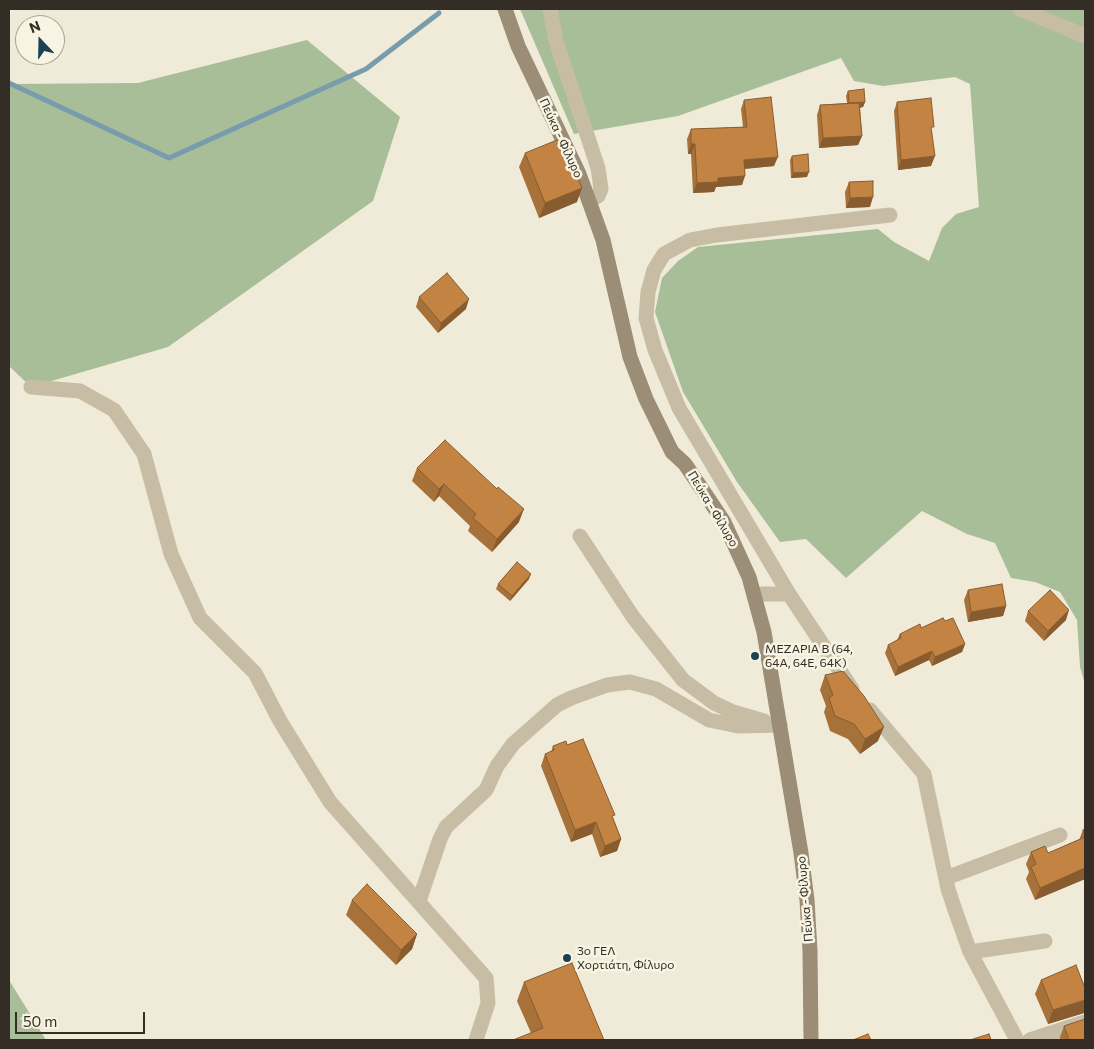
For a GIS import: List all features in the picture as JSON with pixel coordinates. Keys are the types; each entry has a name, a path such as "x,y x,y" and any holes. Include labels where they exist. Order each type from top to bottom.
{"main road":[{"name":"Πεύκα - Φίλυρο","path":"505,9 518,46 579,174 589,201 603,240 630,357 646,399 672,452 685,464 724,522 742,559 754,594 764,632 807,900 811,1040"}],"street":[{"path":"550,9 556,41 598,168 601,189 598,196 589,201"},
{"path":"1020,9 1085,36"},
{"path":"890,215 717,235 690,240 664,254 654,270 648,292 646,318 655,350 679,408 790,594 848,684 924,774 946,878 970,952 1017,1040"},
{"path":"31,387 80,391 114,410 144,454 171,554 200,618 256,673 280,721 330,802 486,978 488,1002 476,1040"},
{"path":"580,536 637,623 683,680 700,694 727,709 780,726"},
{"path":"754,594 790,594"},
{"path":"419,901 440,839 446,827 486,790 497,766 513,744 557,705 571,698 607,685 630,682 656,689 709,720 738,726 780,726"},
{"path":"946,878 1060,835"},
{"path":"970,952 1046,942"},
{"path":"1030,1040 1085,1022"}],"green space":[{"path":"520,9 1085,9 1085,684 1080,667 1077,620 1060,592 1035,582 1011,578 995,543 967,534 922,511 846,578 806,539 780,542 737,482 683,392 655,312 662,278 678,261 698,247 878,229 894,242 929,261 942,228 956,214 979,207 970,84 955,77 883,86 854,81 841,58 678,116 574,134"},
{"path":"307,40 400,117 373,201 168,347 31,387 9,366 9,84 138,83"},
{"path":"9,980 46,1040 9,1040"}],"building":[{"path":"864,89 865,102 849,103 848,91"},
{"path":"771,97 778,157 744,160 745,176 718,178 718,182 697,183 695,144 691,144 691,129 747,127 744,100"},
{"path":"931,98 934,127 931,127 935,156 901,160 897,102"},
{"path":"859,103 862,136 823,138 820,105"},
{"path":"562,138 582,188 545,203 525,153"},
{"path":"808,154 809,172 793,173 792,156"},
{"path":"873,181 873,197 850,198 849,182"},
{"path":"447,273 469,299 441,323 419,297"},
{"path":"445,440 497,489 498,487 524,509 497,539 473,518 476,514 444,484 439,489 417,468"},
{"path":"517,562 531,574 512,596 498,584"},
{"path":"1002,584 1006,606 971,612 968,590"},
{"path":"1050,590 1069,610 1048,631 1028,611"},
{"path":"943,618 945,621 953,618 965,644 935,657 932,651 898,667 888,645 901,638 900,634 920,624 921,628"},
{"path":"843,671 864,696 884,727 865,739 854,724 835,716 829,698 833,695 825,675"},
{"path":"583,739 615,815 612,816 621,839 605,846 596,822 575,830 545,754 554,750 553,746 566,741 567,745"},
{"path":"1085,837 1085,868 1040,888 1031,867 1036,864 1031,852 1045,846 1048,853"},
{"path":"367,884 417,934 401,950 352,900"},
{"path":"572,963 604,1040 513,1040 543,1028 524,982"},
{"path":"1076,965 1085,988 1085,1000 1053,1010 1041,980"},
{"path":"1085,1019 1085,1040 1069,1040 1064,1026"},
{"path":"868,1034 871,1040 853,1040"},
{"path":"989,1034 991,1040 970,1040"}],"waterway":[{"path":"9,83 169,158 366,69 439,13"}],"place":[{"name":"ΜΕΖΑΡΙΑ B (64, 64Α, 64Ε, 64Κ)","path":"755,656"},
{"name":"3ο ΓΕΛ Χορτιάτη, Φίλυρο","path":"567,958"}]}
